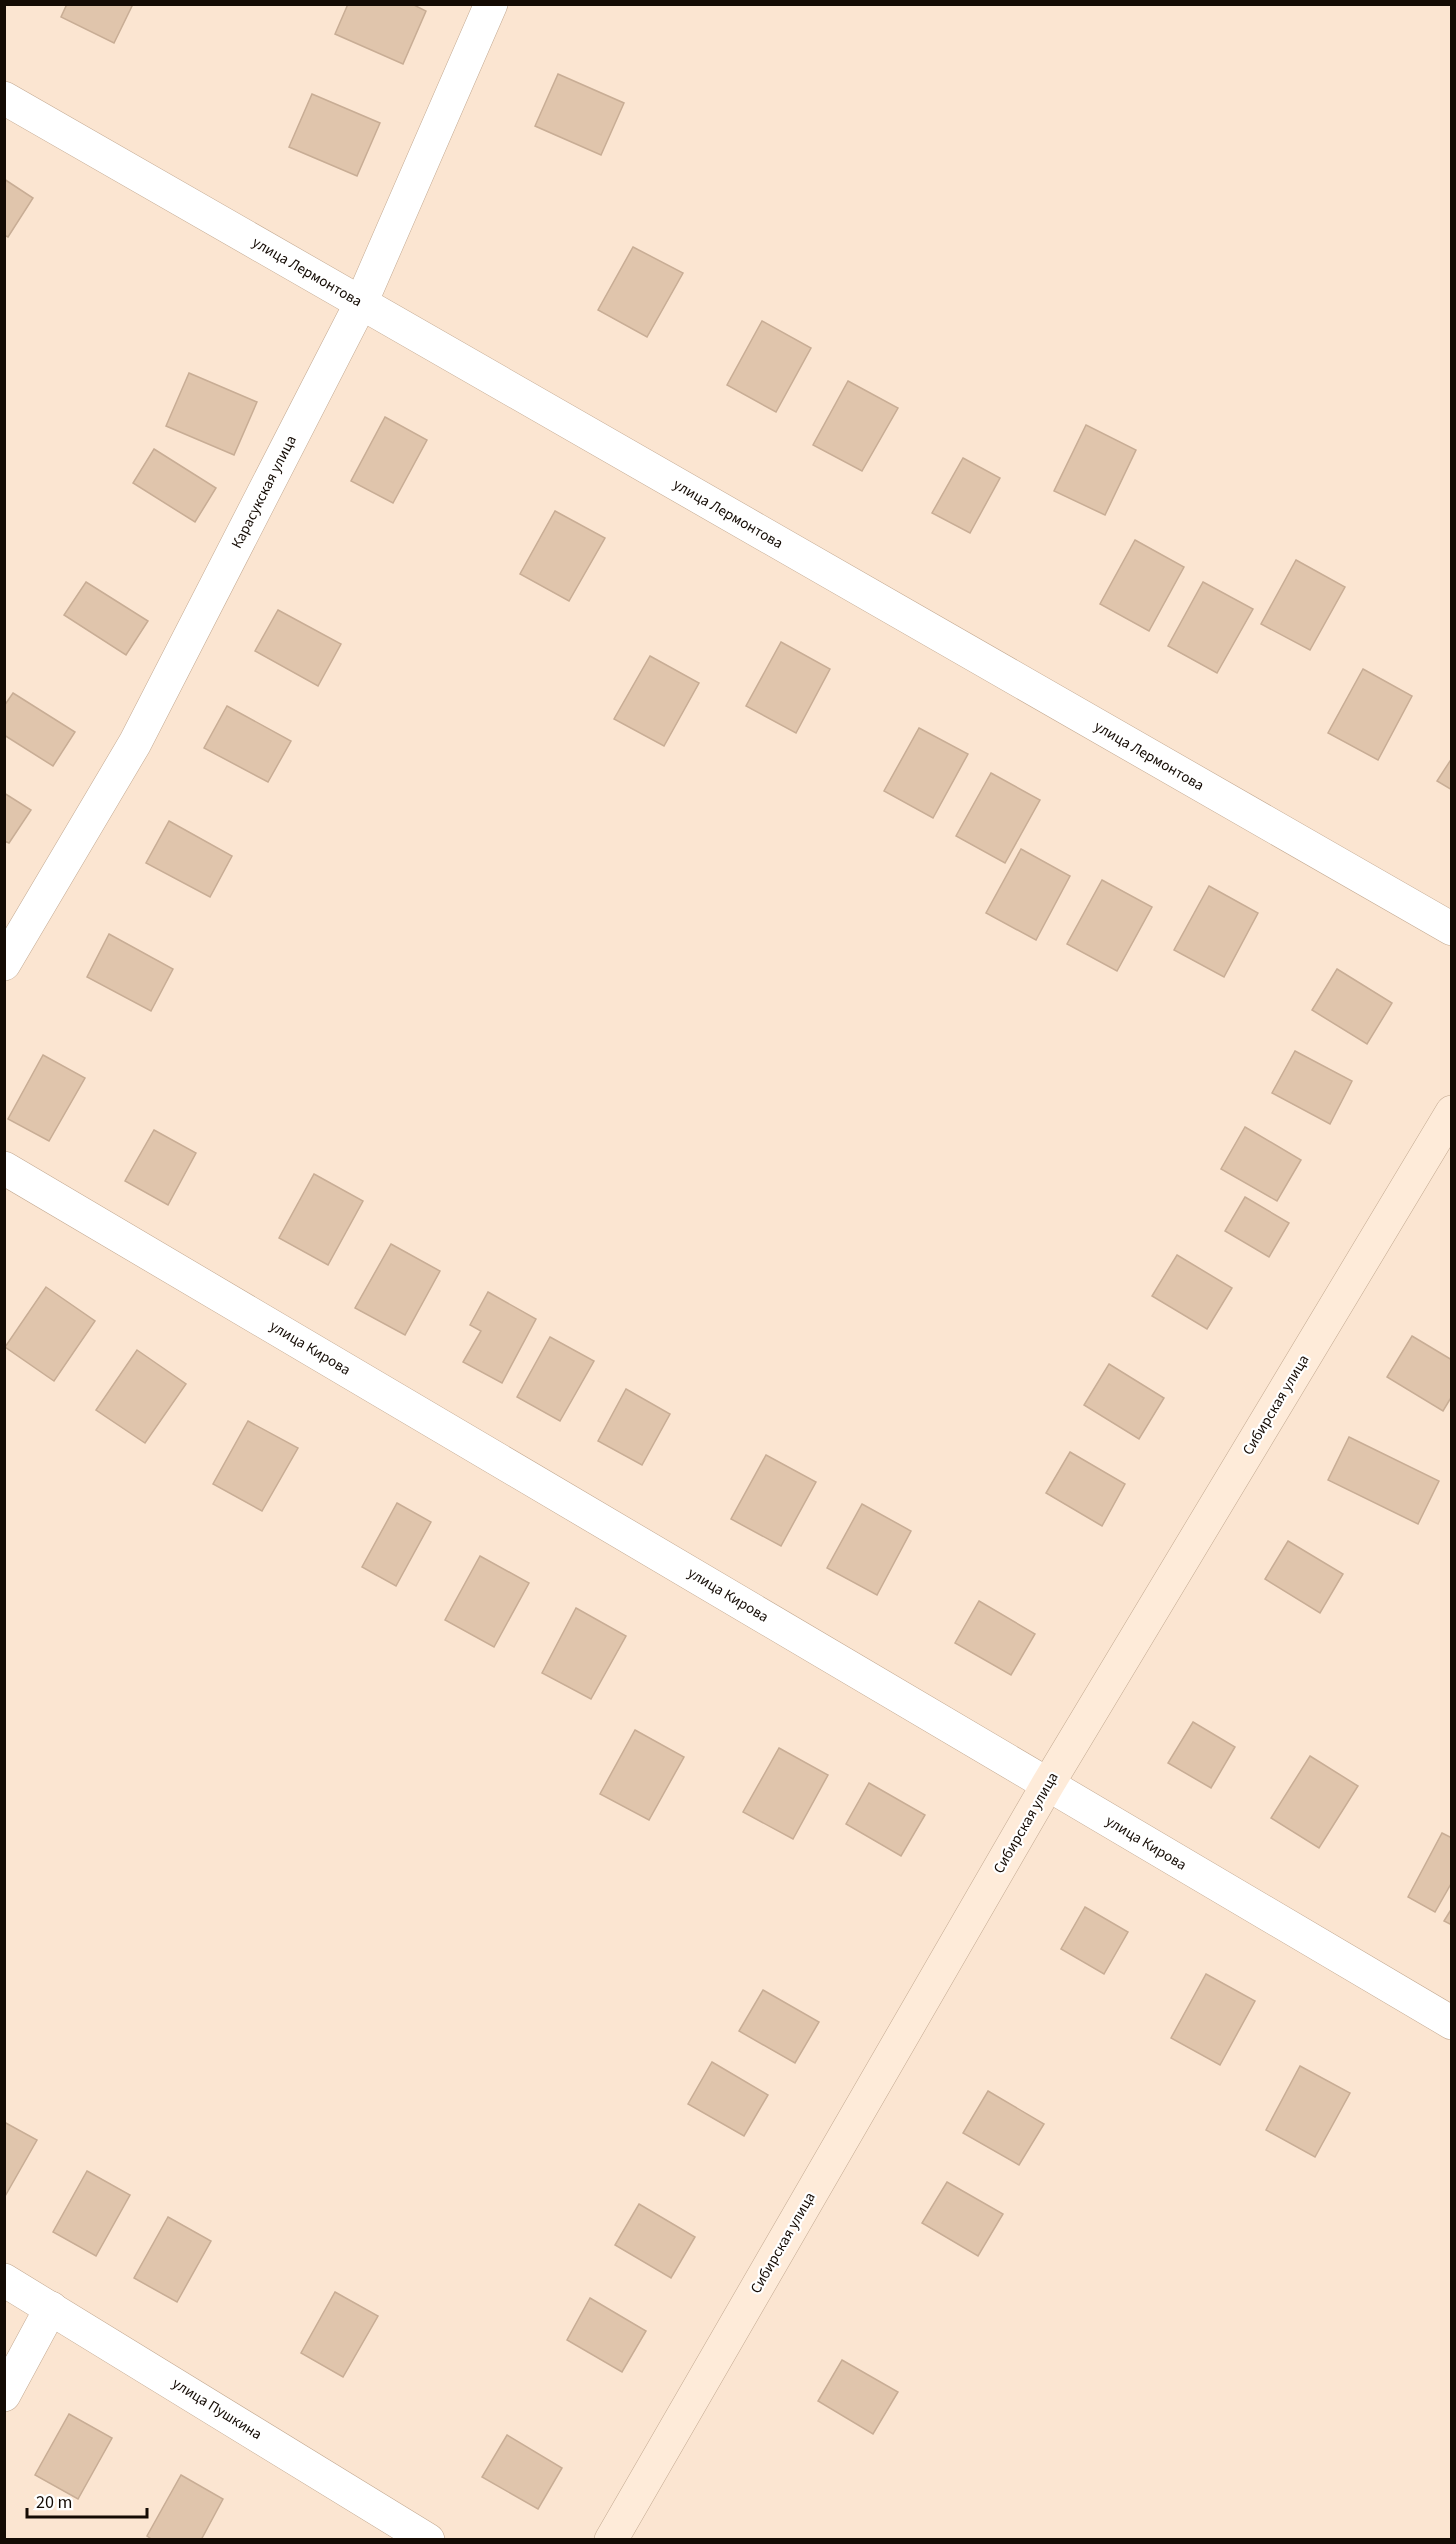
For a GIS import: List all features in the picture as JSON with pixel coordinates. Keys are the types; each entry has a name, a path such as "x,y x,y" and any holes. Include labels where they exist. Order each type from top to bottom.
{"street":[{"name":"Карасукская улица","path":"4,964 135,743 361,303 491,4"},
{"name":"улица Лермонтова","path":"4,98 1452,929"},
{"name":"Сибирская улица","path":"611,2540 1048,1784 1452,1112"},
{"name":"улица Кирова","path":"4,1168 1452,2023"},
{"name":"улица Пушкина","path":"4,2280 428,2540"},
{"path":"4,2395 51,2308"}],"building":[{"path":"67,4 133,4 114,43 61,17"},
{"path":"348,4 412,4 426,11 403,64 335,34"},
{"path":"558,74 624,103 601,155 535,126"},
{"path":"312,94 380,123 357,176 289,147"},
{"path":"4,179 33,198 8,237 4,235"},
{"path":"633,247 683,273 647,337 598,310"},
{"path":"762,321 811,348 776,412 727,385"},
{"path":"189,373 257,402 234,455 166,426"},
{"path":"848,381 898,408 862,471 813,445"},
{"path":"385,417 427,440 393,503 351,481"},
{"path":"1086,425 1136,450 1105,515 1054,491"},
{"path":"154,449 216,488 195,522 133,483"},
{"path":"963,458 1000,478 970,533 932,513"},
{"path":"555,511 605,538 569,601 520,574"},
{"path":"1135,540 1184,567 1149,631 1100,604"},
{"path":"1296,560 1345,587 1310,650 1261,624"},
{"path":"86,582 148,621 126,655 64,615"},
{"path":"1203,582 1253,609 1217,673 1168,646"},
{"path":"278,610 341,644 318,686 255,651"},
{"path":"781,642 830,669 796,733 746,706"},
{"path":"650,656 699,683 664,746 614,719"},
{"path":"1363,669 1412,696 1378,760 1328,733"},
{"path":"13,693 75,732 53,766 4,735 4,706"},
{"path":"227,706 291,741 268,782 204,748"},
{"path":"919,728 968,754 933,818 884,791"},
{"path":"1452,758 1452,790 1437,781"},
{"path":"991,773 1040,800 1005,863 956,836"},
{"path":"4,793 31,810 9,843 4,841"},
{"path":"169,821 232,856 210,897 146,863"},
{"path":"1021,849 1070,876 1036,940 986,913"},
{"path":"1102,880 1152,907 1117,971 1067,944"},
{"path":"1209,886 1258,913 1224,977 1174,950"},
{"path":"109,934 173,969 151,1011 87,977"},
{"path":"1337,969 1392,1003 1367,1044 1312,1010"},
{"path":"1295,1051 1352,1081 1330,1124 1272,1093"},
{"path":"43,1055 85,1078 49,1141 8,1119"},
{"path":"1245,1127 1301,1160 1277,1201 1221,1169"},
{"path":"154,1130 196,1153 168,1205 125,1181"},
{"path":"314,1174 363,1201 328,1265 279,1238"},
{"path":"1245,1197 1289,1223 1269,1257 1225,1231"},
{"path":"391,1244 440,1271 405,1335 355,1308"},
{"path":"1177,1255 1232,1288 1207,1329 1152,1296"},
{"path":"46,1287 95,1321 54,1381 5,1347"},
{"path":"488,1292 536,1319 502,1383 463,1362 481,1331 470,1325"},
{"path":"1412,1336 1452,1360 1452,1396 1443,1411 1387,1377"},
{"path":"550,1337 594,1361 560,1421 517,1397"},
{"path":"137,1350 186,1384 145,1443 96,1410"},
{"path":"1109,1364 1164,1398 1139,1439 1084,1405"},
{"path":"626,1389 670,1414 642,1465 598,1441"},
{"path":"248,1421 298,1448 262,1511 213,1484"},
{"path":"1349,1437 1439,1481 1418,1524 1328,1480"},
{"path":"1070,1452 1125,1484 1102,1526 1046,1493"},
{"path":"766,1455 816,1482 781,1546 731,1519"},
{"path":"397,1503 431,1522 396,1586 362,1567"},
{"path":"862,1504 911,1531 877,1595 827,1568"},
{"path":"1288,1541 1343,1574 1320,1613 1265,1579"},
{"path":"480,1556 529,1583 494,1647 445,1620"},
{"path":"979,1601 1035,1634 1011,1675 955,1643"},
{"path":"576,1608 626,1636 591,1699 542,1673"},
{"path":"1193,1722 1235,1747 1211,1788 1168,1763"},
{"path":"635,1730 684,1757 649,1820 600,1794"},
{"path":"779,1748 828,1775 793,1839 743,1812"},
{"path":"1310,1756 1358,1786 1319,1848 1271,1818"},
{"path":"869,1783 925,1815 901,1856 846,1824"},
{"path":"1442,1833 1452,1838 1452,1882 1435,1912 1408,1897"},
{"path":"1085,1907 1128,1932 1104,1974 1061,1949"},
{"path":"1452,1908 1452,1925 1444,1921"},
{"path":"1206,1974 1255,2001 1220,2065 1171,2038"},
{"path":"763,1990 819,2022 795,2063 739,2031"},
{"path":"712,2062 768,2095 744,2136 688,2104"},
{"path":"1300,2066 1350,2093 1315,2157 1266,2130"},
{"path":"988,2091 1044,2124 1019,2165 963,2133"},
{"path":"4,2122 37,2140 4,2198"},
{"path":"87,2171 130,2195 96,2256 53,2232"},
{"path":"947,2182 1003,2214 978,2256 922,2223"},
{"path":"639,2204 695,2237 671,2278 615,2245"},
{"path":"168,2217 211,2241 177,2302 134,2278"},
{"path":"335,2292 378,2316 343,2377 301,2353"},
{"path":"590,2298 646,2331 622,2372 567,2340"},
{"path":"842,2360 898,2392 873,2434 818,2401"},
{"path":"69,2414 112,2438 78,2499 35,2475"},
{"path":"507,2435 562,2468 538,2509 482,2477"},
{"path":"181,2475 223,2499 201,2540 153,2540 147,2536"}]}
